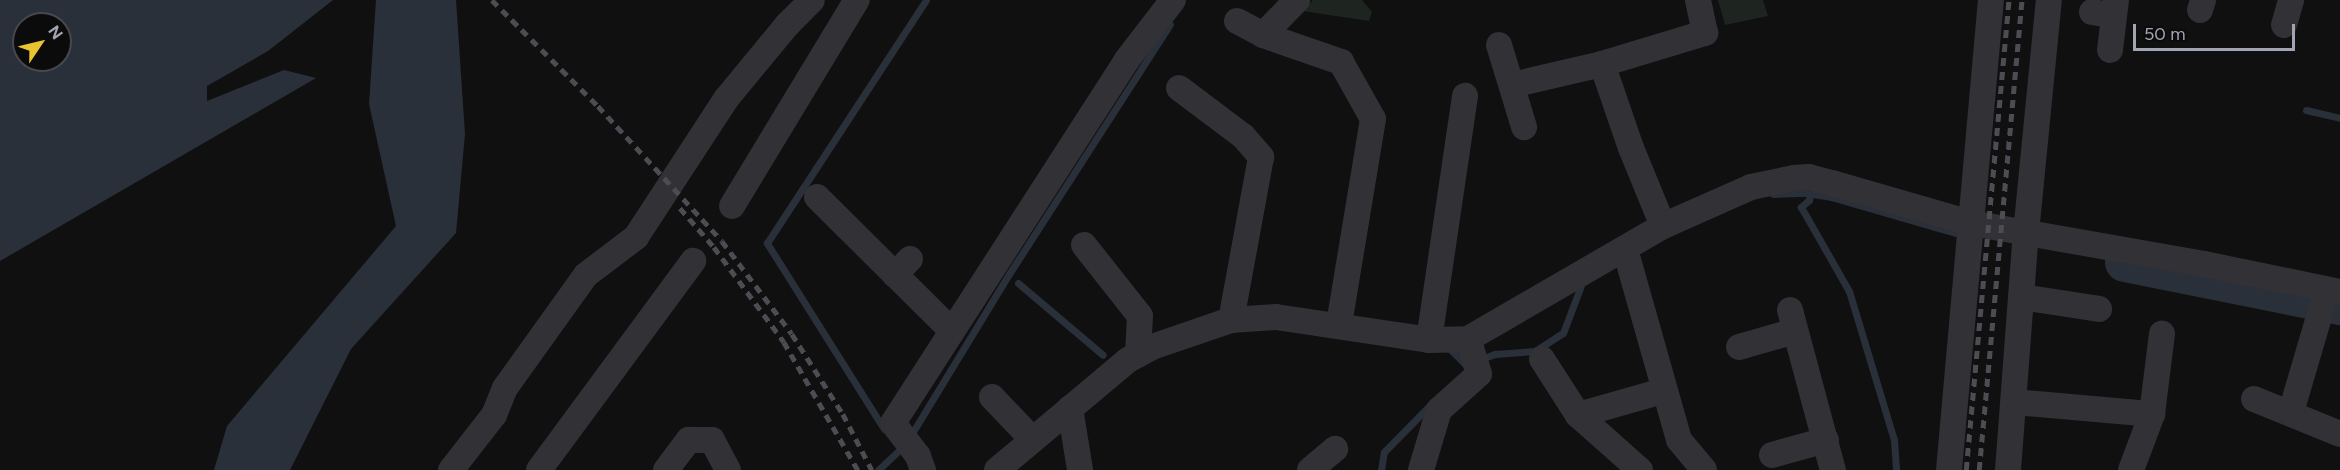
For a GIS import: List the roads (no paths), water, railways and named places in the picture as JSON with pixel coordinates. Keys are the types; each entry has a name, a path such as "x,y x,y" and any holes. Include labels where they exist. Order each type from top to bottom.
{"street":[{"path":"451,470 495,415 505,388 586,274 636,237 726,99 787,24 812,0"},
{"path":"732,206 857,0"},
{"path":"920,463 893,423 1125,62 1173,0"},
{"path":"1263,35 1297,0"},
{"path":"1512,86 1602,64 1706,33 1698,0"},
{"path":"1949,470 1991,0"},
{"path":"2008,470 2026,233 2049,0"},
{"path":"2284,25 2301,1"},
{"path":"2108,9 2110,50"},
{"path":"1238,21 1263,35 1341,62 1373,119 1339,325"},
{"path":"1499,45 1524,127"},
{"path":"1602,64 1631,148 1663,226"},
{"path":"1429,340 1465,96"},
{"path":"1186,102 1243,136 1261,157 1231,320"},
{"path":"997,470 1128,360 1231,320 1276,317 1429,340 1467,339 1627,257 1663,226 1751,187 1809,177 1971,223 2334,291 2291,412"},
{"path":"832,202 903,267 952,331"},
{"path":"1627,257 1663,391 1679,440 1704,470"},
{"path":"1088,260 1140,315 1138,355"},
{"path":"539,470 693,261"},
{"path":"2021,297 2099,309"},
{"path":"1738,347 1792,320 1833,470"},
{"path":"2132,470 2152,414 2162,334"},
{"path":"1421,470 1439,410 1479,374 1467,339"},
{"path":"1542,359 1578,415 1640,470"},
{"path":"1578,415 1663,391"},
{"path":"992,397 1034,440"},
{"path":"2254,399 2291,412 2340,434"},
{"path":"2014,402 2152,414"},
{"path":"1070,408 1080,470"},
{"path":"666,470 689,440 712,440 728,470"},
{"path":"1772,454 1826,440"},
{"path":"518,470 530,459 555,448"},
{"path":"1310,470 1335,449"}],"waterway":[{"path":"884,429 767,243 926,0"},
{"path":"911,435 1009,274 1170,24"},
{"path":"2306,110 2340,118"},
{"path":"1773,194 1806,193 1831,197 1959,234"},
{"path":"1810,194 1809,200 1801,207 1849,291 1894,440 1896,470"},
{"path":"2124,262 2340,305"},
{"path":"1481,359 1495,354 1535,351 1563,333 1583,280"},
{"path":"1018,283 1103,355"},
{"path":"1449,348 1466,365"},
{"path":"1381,470 1384,452 1432,403"},
{"path":"878,470 903,447"}],"railway":[{"path":"492,0 598,106 722,241 792,334 843,414 872,470"},
{"path":"1966,470 2009,0"},
{"path":"1979,470 2022,0"},
{"path":"680,208 714,247 784,342 858,470"}]}
